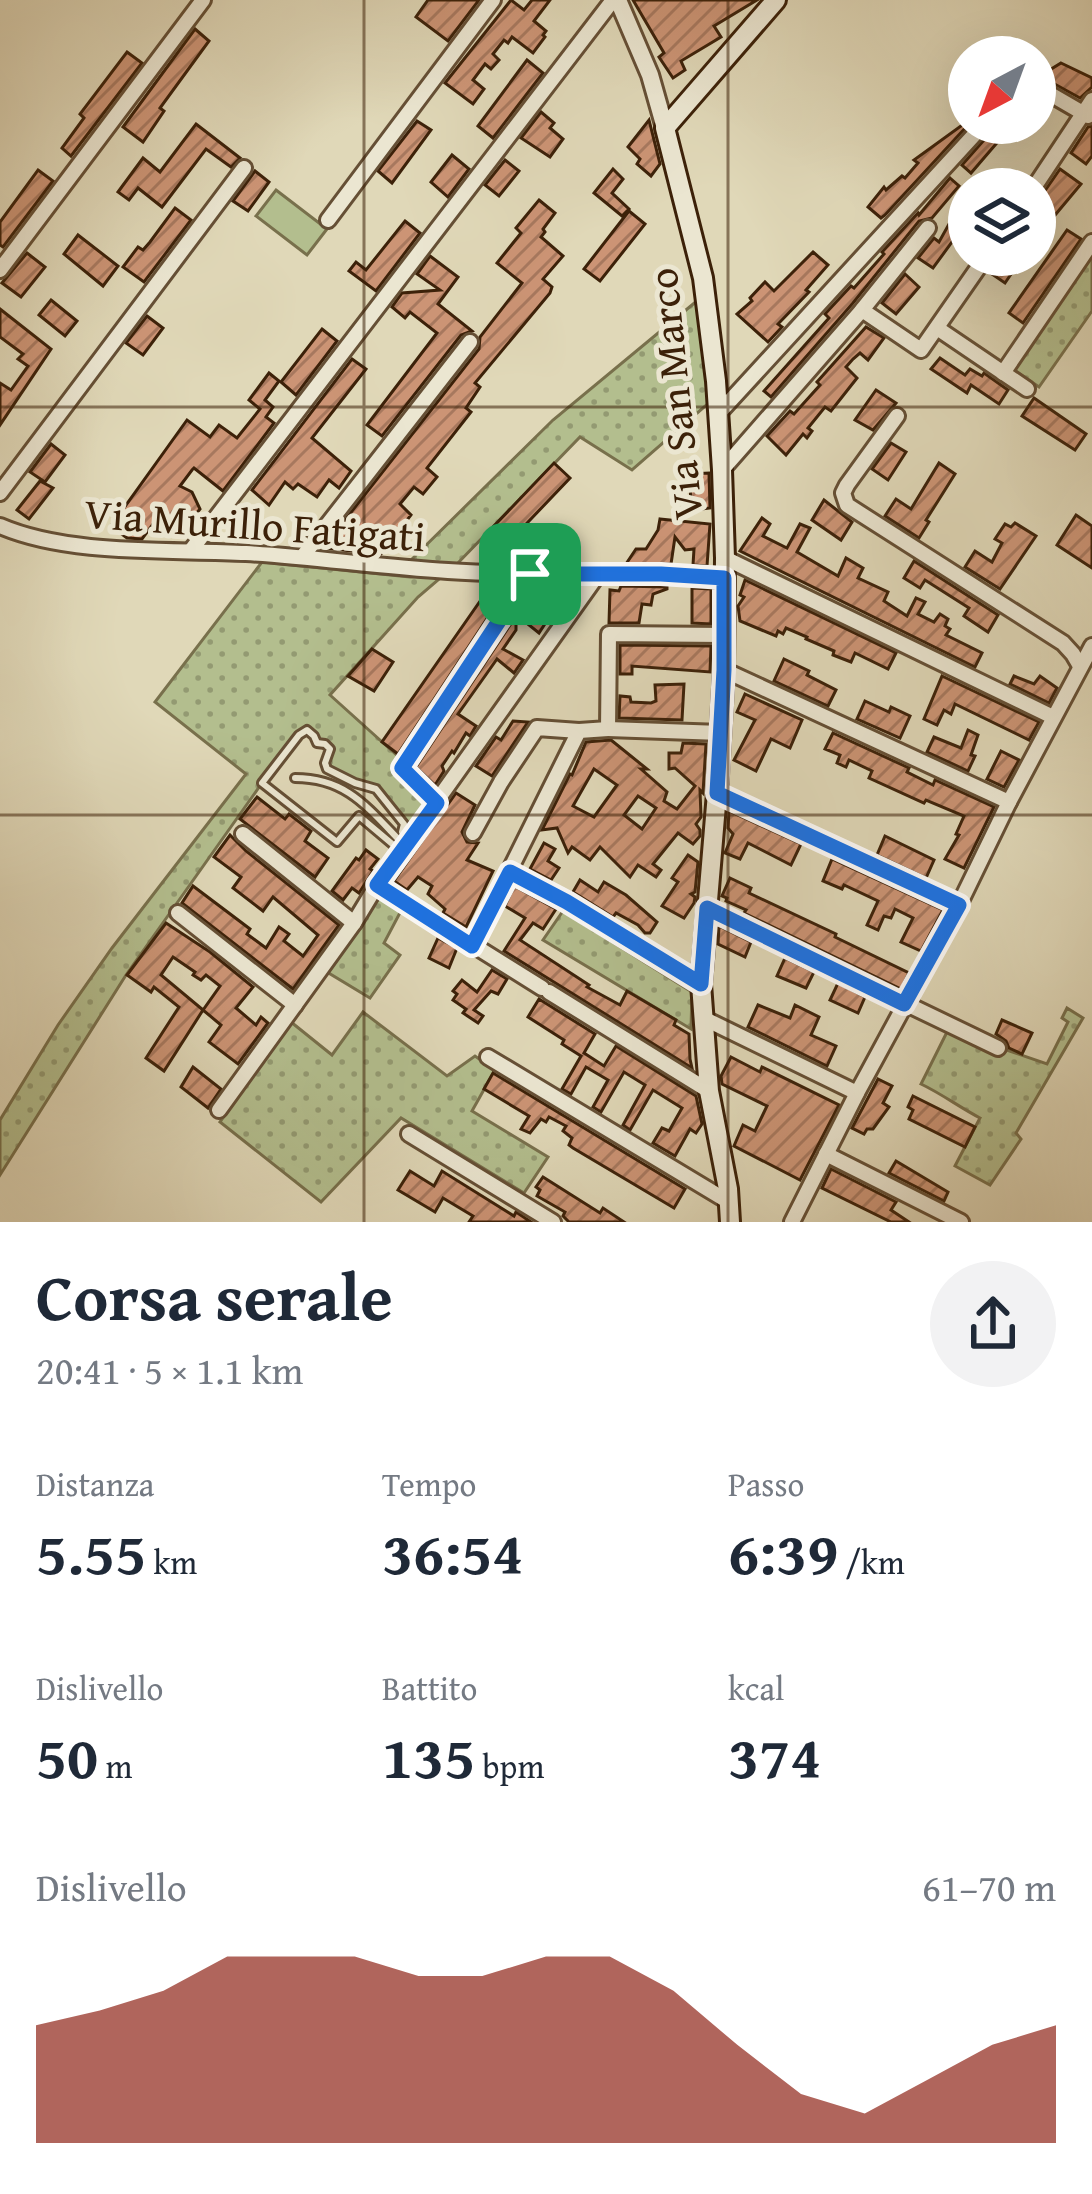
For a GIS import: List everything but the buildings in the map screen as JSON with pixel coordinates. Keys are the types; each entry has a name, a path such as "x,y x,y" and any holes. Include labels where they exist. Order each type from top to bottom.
{"main road":[{"path":"665,128 776,0"},
{"name":"Via San Marco","path":"665,128 703,278 722,470 724,670 701,984 709,1091 729,1212"}],"street":[{"path":"0,270 202,0"},
{"path":"328,220 493,0"},
{"path":"192,549 615,0"},
{"name":"Via San Marco","path":"615,0 650,74 665,128"},
{"path":"1048,168 1089,111 1056,95"},
{"path":"718,414 966,144"},
{"path":"0,493 244,168"},
{"path":"722,470 928,228"},
{"path":"1003,373 1092,242"},
{"path":"862,310 921,350 973,276"},
{"path":"937,328 1028,389"},
{"path":"303,556 470,342"},
{"path":"897,416 847,485 843,493 847,505 1063,643 1080,666"},
{"name":"Via Murillo Fatigati","path":"0,526 77,547 303,556 446,571 530,574 724,568"},
{"path":"724,568 1053,717"},
{"path":"219,1110 599,573"},
{"path":"437,803 402,768 530,574"},
{"path":"608,729 610,634 724,635"},
{"path":"792,1222 1092,646"},
{"path":"724,670 1009,802"},
{"path":"473,833 537,728 721,733"},
{"path":"472,946 579,731"},
{"path":"717,793 959,905"},
{"path":"243,834 354,923"},
{"path":"510,872 701,984"},
{"path":"377,885 709,1091"},
{"path":"707,908 998,1048"},
{"path":"178,914 295,1005"},
{"path":"703,1018 856,1093"},
{"path":"488,1057 729,1212"},
{"path":"409,1134 553,1222"},
{"path":"826,1154 934,1216 961,1222"}],"lane":[{"path":"307,730 331,749 325,763 328,770 376,788 404,824 406,837 397,848 359,816 337,842 262,783 307,730"},
{"path":"295,778 316,778 339,786 405,845"}],"green space":[{"path":"276,190 327,229 307,255 256,216"},
{"path":"1092,255 1092,311 1039,387 1013,369"},
{"path":"698,300 710,402 632,470 580,437 455,566 410,561 553,420"},
{"path":"262,562 410,577 445,574 418,597 330,695 401,759 394,771 428,804 405,837 387,801 327,769 330,748 317,743 307,730 262,783 126,975 0,1175 0,1120 58,1025 246,774 155,702"},
{"path":"381,895 402,909 384,943 400,955 370,998 327,972"},
{"path":"563,911 692,992 691,1029 543,940"},
{"path":"1067,1008 1083,1018 1016,1133 1021,1139 990,1185 955,1166 980,1118 921,1084 947,1032 997,1054 1001,1048 1047,1064 1068,1022 1062,1018"},
{"path":"363,1012 447,1076 475,1056 495,1070 472,1111 548,1157 524,1193 401,1118 321,1202 220,1122 291,1022 332,1055"}],"route":[{"path":"530,574 724,578 717,793 959,905 904,1004 707,908 701,984 510,872 472,946 377,885 437,803 402,768 530,574"}]}
